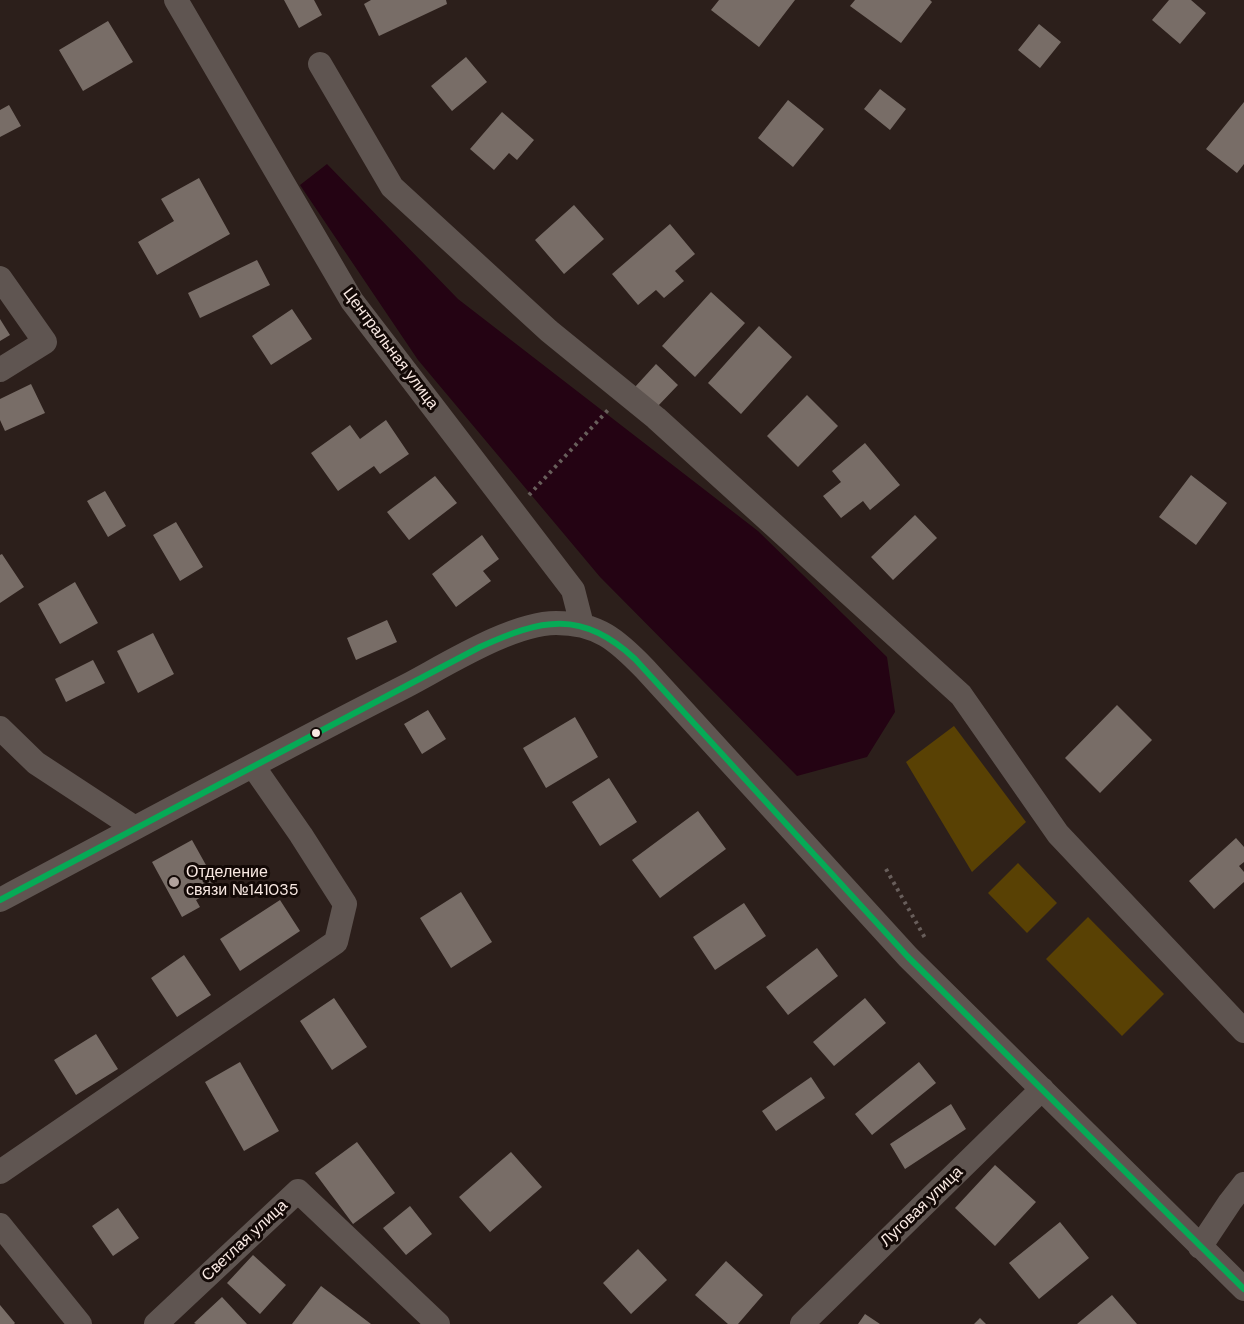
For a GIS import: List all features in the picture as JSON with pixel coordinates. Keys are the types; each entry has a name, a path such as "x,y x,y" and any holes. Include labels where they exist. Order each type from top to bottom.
{"street":[{"name":"Центральная улица","path":"176,0 352,301 573,590 582,625"},
{"path":"320,64 392,187 549,331 656,418 961,695 1058,834 1244,1031"},
{"path":"0,278 45,342 0,370"},
{"path":"0,900 509,633 534,625 555,623 595,628 622,645 908,957 1244,1289"},
{"path":"0,728 36,763 135,828"},
{"path":"0,1172 336,942 345,904 253,766"},
{"name":"Луговая улица","path":"802,1324 1042,1089"},
{"path":"1200,1247 1244,1184"},
{"name":"Светлая улица","path":"156,1324 298,1191 438,1324"},
{"path":"0,1225 80,1324"}],"path":[{"path":"527,498 611,406"},
{"path":"886,868 926,938 908,957"}],"shaded area":[{"path":"327,164 458,299 758,531 887,657 895,712 867,757 797,776 600,577 418,360 300,185"},
{"path":"954,726 1026,822 972,872 906,762"},
{"path":"1018,863 1057,903 1027,933 988,893"},
{"path":"1088,917 1164,994 1122,1036 1046,959"}],"building":[{"path":"284,0 314,0 322,15 299,28"},
{"path":"371,0 446,0 447,4 379,36 364,4"},
{"path":"719,0 795,0 759,47 711,10"},
{"path":"855,0 930,0 932,2 901,43 850,6"},
{"path":"1169,0 1191,0 1206,13 1180,44 1152,20"},
{"path":"108,21 133,62 83,91 59,50"},
{"path":"1039,24 1061,42 1040,68 1018,50"},
{"path":"466,57 487,82 452,111 431,86"},
{"path":"880,89 906,109 890,130 864,109"},
{"path":"788,100 824,129 793,167 758,138"},
{"path":"1244,102 1244,164 1237,173 1206,149"},
{"path":"9,105 21,126 0,137 0,110"},
{"path":"502,112 534,140 517,160 509,153 494,170 470,149"},
{"path":"199,178 230,234 157,275 138,242 174,221 161,199"},
{"path":"574,205 604,239 564,274 535,240"},
{"path":"670,224 695,254 675,271 684,281 664,298 656,290 638,305 612,274"},
{"path":"257,260 270,285 200,318 188,293"},
{"path":"711,292 745,323 695,377 662,346"},
{"path":"292,309 312,339 271,365 252,336"},
{"path":"0,319 10,335 0,341"},
{"path":"759,326 792,357 741,414 708,383"},
{"path":"656,364 678,385 657,407 635,387"},
{"path":"31,384 45,413 5,431 0,420 0,399"},
{"path":"807,395 838,426 798,467 767,436"},
{"path":"386,420 409,454 380,474 374,466 338,491 311,453 350,425 360,439"},
{"path":"865,443 900,485 870,510 863,501 841,518 823,496 841,482 832,471"},
{"path":"1191,475 1227,503 1196,545 1159,517"},
{"path":"435,476 457,503 409,540 387,512"},
{"path":"105,491 126,526 108,537 87,501"},
{"path":"915,515 937,538 893,580 871,557"},
{"path":"176,522 203,567 180,581 153,535"},
{"path":"482,535 499,559 483,571 491,581 456,607 432,574"},
{"path":"2,554 24,587 0,603 0,555"},
{"path":"75,582 98,623 60,644 38,604"},
{"path":"387,620 397,642 356,660 347,638"},
{"path":"153,633 174,674 138,693 117,651"},
{"path":"93,660 105,683 66,702 55,679"},
{"path":"1117,705 1152,740 1100,793 1065,758"},
{"path":"428,710 446,739 422,754 404,724"},
{"path":"575,717 598,757 546,788 523,748"},
{"path":"609,778 637,822 600,846 572,802"},
{"path":"698,811 726,849 660,898 632,860"},
{"path":"1236,838 1244,847 1244,862 1239,866 1244,872 1244,882 1214,909 1189,881"},
{"path":"192,840 216,883 202,890 205,895 196,900 200,907 182,917 152,862"},
{"path":"461,892 492,942 451,968 420,918"},
{"path":"280,900 300,931 240,971 220,939"},
{"path":"744,903 766,936 715,970 693,937"},
{"path":"817,948 838,976 788,1015 766,987"},
{"path":"184,955 211,995 177,1017 151,978"},
{"path":"334,998 367,1047 332,1070 300,1021"},
{"path":"865,998 886,1023 834,1066 813,1042"},
{"path":"96,1034 118,1069 76,1095 54,1060"},
{"path":"240,1062 279,1131 244,1151 205,1082"},
{"path":"919,1062 936,1083 872,1135 855,1114"},
{"path":"811,1077 825,1098 776,1131 762,1111"},
{"path":"951,1104 966,1129 905,1169 890,1144"},
{"path":"357,1142 395,1193 353,1224 315,1173"},
{"path":"511,1152 542,1187 490,1232 459,1197"},
{"path":"995,1165 1036,1202 995,1246 955,1208"},
{"path":"410,1206 432,1234 406,1255 383,1228"},
{"path":"118,1208 139,1238 113,1256 92,1226"},
{"path":"1060,1222 1089,1258 1039,1299 1009,1263"},
{"path":"638,1249 667,1280 631,1314 603,1283"},
{"path":"253,1255 286,1285 260,1314 227,1283"},
{"path":"726,1261 763,1295 738,1324 728,1324 695,1295"},
{"path":"321,1286 371,1324 292,1324"},
{"path":"1112,1295 1137,1324 1077,1324"},
{"path":"222,1297 247,1324 194,1323"},
{"path":"0,1305 15,1323 14,1324 0,1324"},
{"path":"865,1314 880,1324 858,1324"},
{"path":"980,1318 986,1324 974,1324"}],"transit line":[{"path":"0,900 480,647 502,637 542,625 579,626 597,632 616,643 635,659 908,957 1244,1289"}],"place":[{"name":"Отделение связи №141035","path":"174,882"}]}
